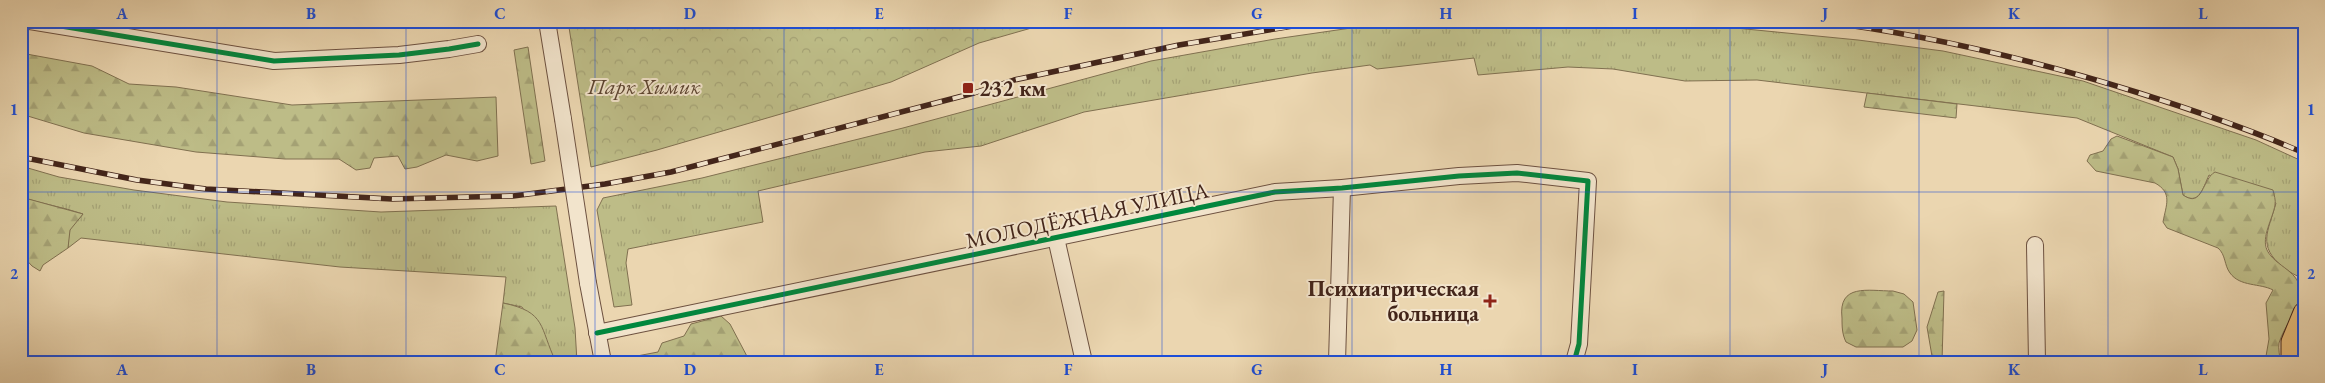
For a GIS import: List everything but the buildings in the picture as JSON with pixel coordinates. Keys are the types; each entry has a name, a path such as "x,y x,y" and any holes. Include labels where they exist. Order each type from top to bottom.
{"main road":[{"path":"2292,362 2292,342 2304,313"}],"street":[{"path":"30,21 274,61 399,55 478,44"},
{"path":"547,21 588,283 603,362"},
{"name":"МОЛОДЁЖНАЯ УЛИЦА","path":"597,333 1274,192 1342,188 1459,176 1517,173 1588,181 1579,344 1574,362"},
{"path":"1337,362 1342,188"},
{"path":"1056,238 1084,362"},
{"path":"2035,245 2037,362"}],"green space":[{"name":"Парк Химик","path":"568,21 1056,21 979,43 891,82 657,150 591,167"},
{"path":"1444,21 1664,21 1858,40 1943,51 2083,81 2256,140 2304,162 2304,278 2295,275 2283,267 2275,259 2267,245 2268,230 2276,203 2209,175 2200,194 2197,197 2188,198 2183,195 2178,169 2173,157 2077,118 1757,80 1685,81 1613,69 1568,67 1478,75 1474,58 1377,69 1370,65 1312,73 1084,112 981,146 925,152 758,191 763,222 628,249 626,263 632,305 614,307 597,210 603,198 702,178 903,128 1151,61 1275,39 1358,27"},
{"path":"528,47 545,161 531,164 514,50"},
{"path":"21,53 92,66 129,84 176,87 292,105 496,97 498,156 477,161 446,155 417,167 405,169 398,156 374,158 370,168 356,170 339,159 285,159 196,152 84,133 21,114"},
{"path":"1867,93 1957,104 1956,118 1864,107"},
{"path":"2117,136 2173,157 2178,169 2183,195 2190,198 2198,196 2215,172 2273,190 2275,205 2266,233 2267,250 2276,261 2293,274 2297,280 2300,294 2297,306 2279,343 2280,362 2265,362 2269,339 2266,303 2273,290 2239,281 2230,273 2218,248 2167,228 2163,222 2167,200 2161,187 2155,183 2096,171 2087,161 2090,155 2103,151 2111,139"},
{"path":"21,166 59,177 134,190 227,202 381,212 556,206 575,328 577,362 556,362 522,307 503,303 506,277 340,267 81,238 68,248 69,230 83,214 21,197"},
{"path":"21,197 83,214 70,230 68,248 43,265 40,271 32,266 21,254"},
{"path":"1857,291 1893,291 1904,294 1913,302 1917,330 1912,341 1903,347 1856,347 1846,342 1842,324 1842,307 1845,299"},
{"path":"1944,291 1942,362 1933,362 1927,327 1938,292"},
{"path":"503,303 527,311 535,316 540,323 556,362 495,362"},
{"path":"721,316 730,324 750,362 638,362 637,356 658,352 662,343 684,336 691,324"}],"railway":[{"path":"21,157 137,180 206,189 392,199 513,196 605,184 671,172 974,93 1014,80 1179,45 1323,21"},
{"path":"1817,21 1898,33 1978,49 2058,69 2200,113 2304,153"}],"cycle path":[{"path":"30,21 274,61 399,55 478,44"},
{"path":"597,333 1275,192 1342,188 1459,176 1517,173 1588,181 1579,344 1574,362"}],"place":[{"name":"232 км","path":"968,88"},
{"name":"Психиатрическая больница","path":"1490,301"}]}
